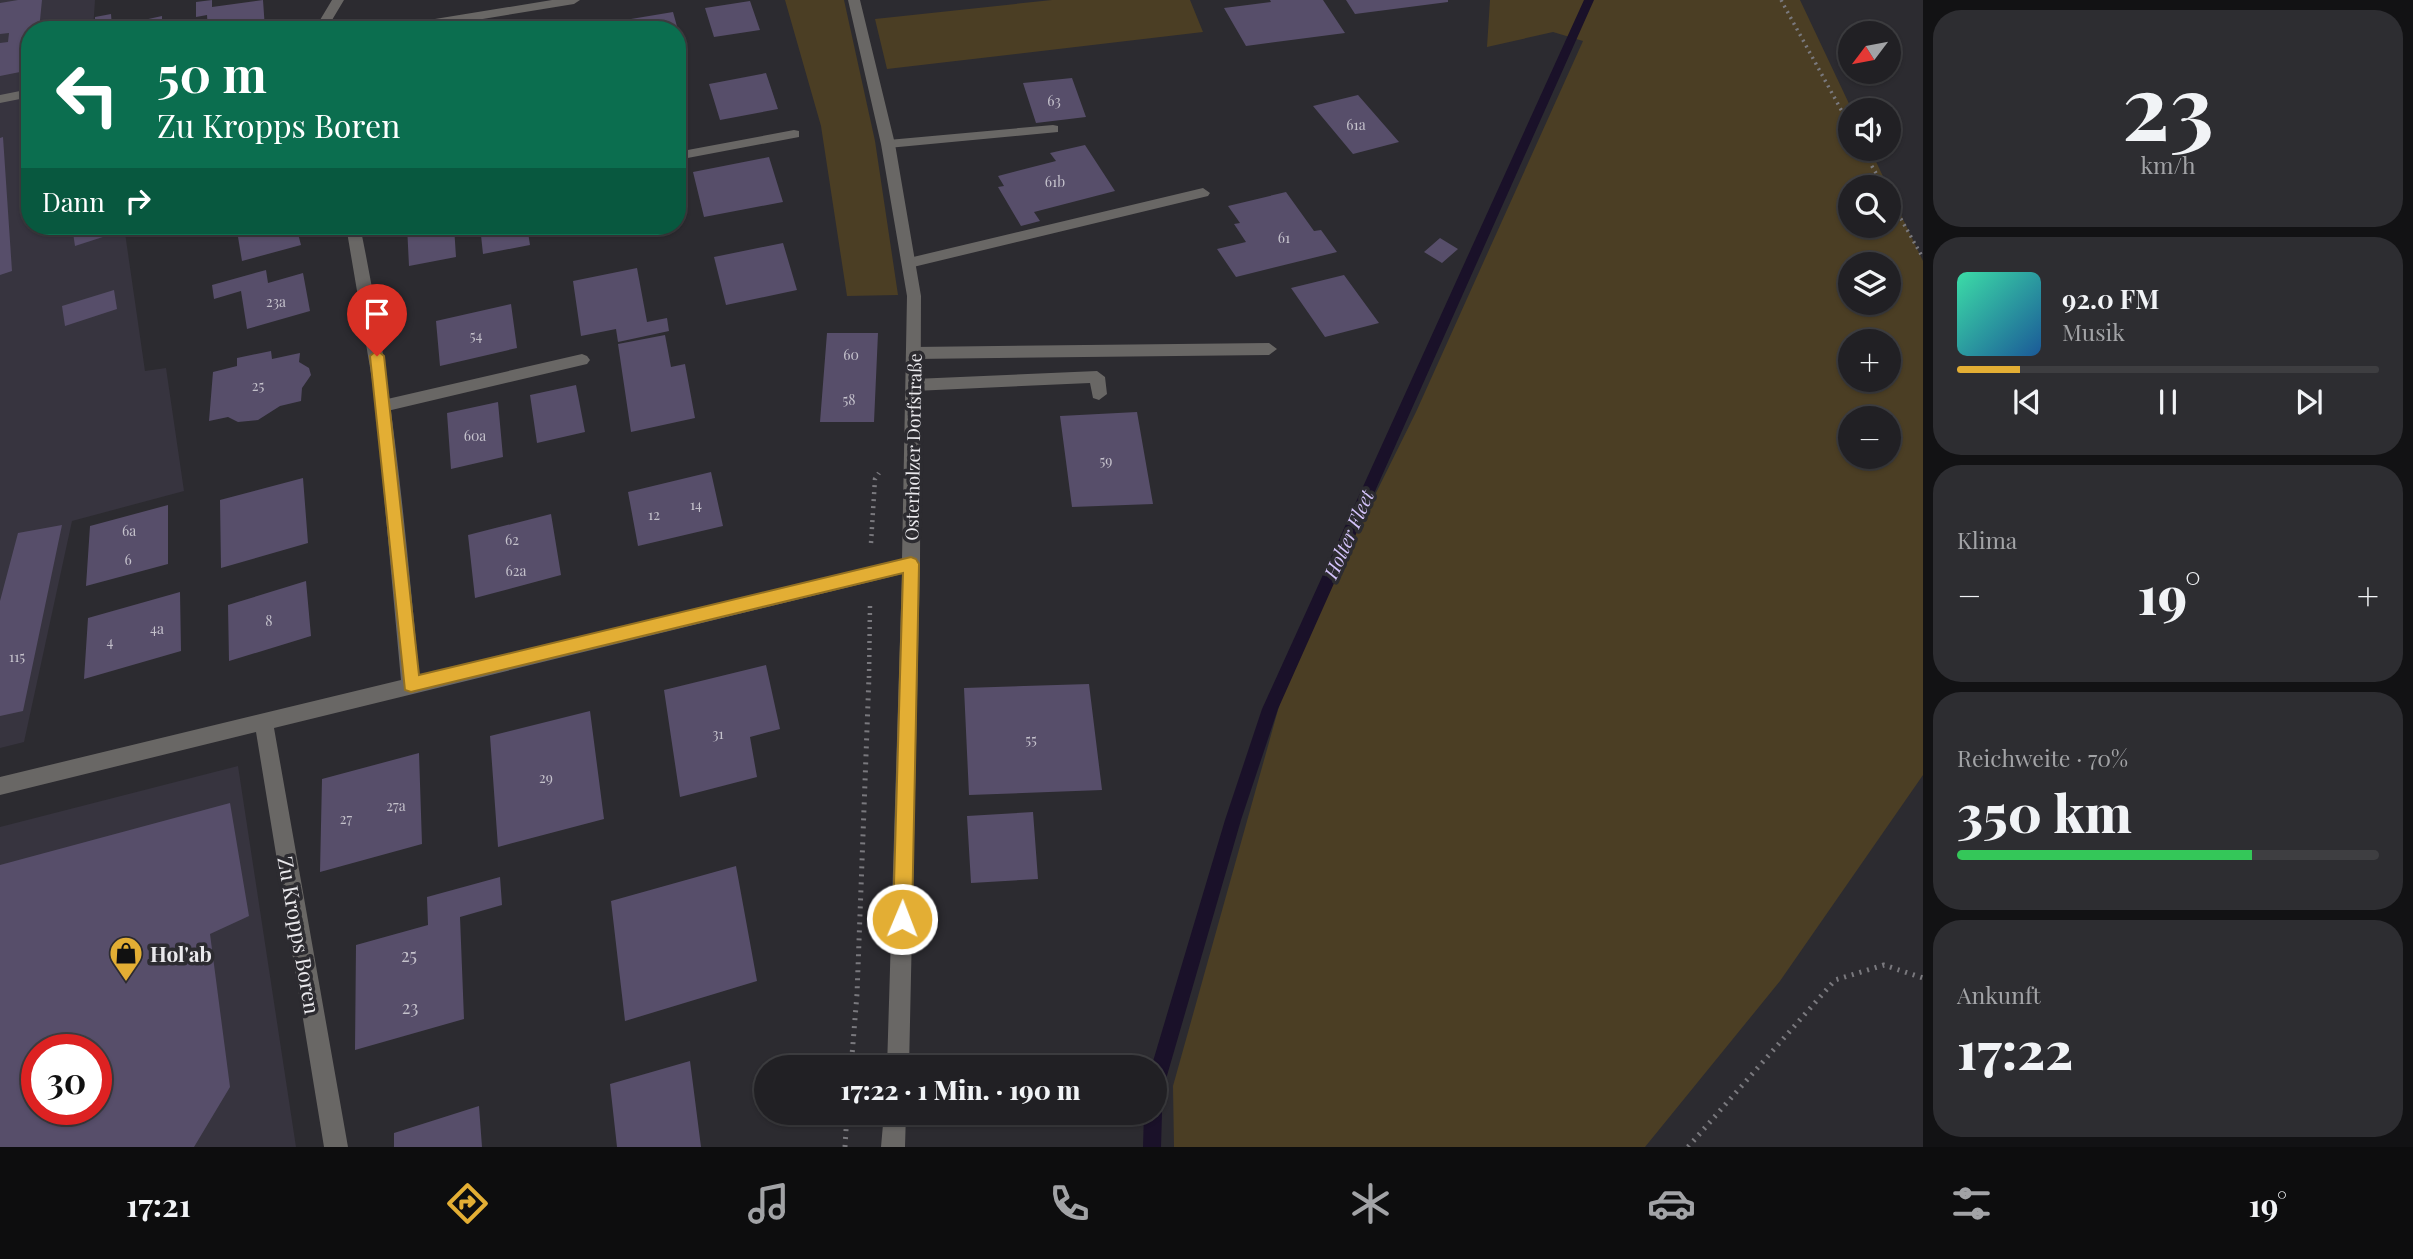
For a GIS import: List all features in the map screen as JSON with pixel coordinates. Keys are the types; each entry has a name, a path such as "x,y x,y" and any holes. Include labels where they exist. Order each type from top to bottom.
{"street":[{"path":"325,21 338,0"},
{"path":"447,21 574,0"},
{"name":"Osterholzer Dorfstraße","path":"854,0 888,144 914,296 911,564 898,1055"},
{"path":"0,99 21,95"},
{"path":"888,144 1054,129"},
{"path":"686,154 794,134"},
{"path":"909,263 1203,193"},
{"path":"355,235 371,305 411,685"},
{"path":"914,353 1269,349"},
{"path":"383,406 582,360"},
{"path":"914,384 1097,377 1099,394"},
{"path":"0,786 911,564"},
{"name":"Zu Kropps Boren","path":"264,723 336,1147"},
{"path":"893,1147 894,1125"}],"path":[{"path":"1781,0 1838,105"},
{"path":"1901,219 1923,258"},
{"path":"852,1055 857,994 870,652 869,575 875,479 913,423"},
{"path":"1688,1147 1835,980 1884,965 1923,977"},
{"path":"845,1147 847,1125"}],"shaded area":[{"path":"0,0 95,0 94,21 21,21 21,235 125,235 145,371 166,368 184,491 72,521 24,742 0,748"},
{"path":"785,0 844,0 875,141 898,295 847,296 821,126"},
{"path":"1052,0 1190,0 1203,32 887,69 875,19"},
{"path":"1490,0 1800,0 1846,98 1838,98 1838,161 1876,161 1882,175 1838,175 1838,238 1901,238 1901,215 1923,261 1923,775 1780,981 1645,1147 1174,1147 1173,1086 1290,667 1416,412 1583,41 1553,32 1487,47"},
{"path":"238,766 296,1147 0,1147 0,827"}],"building":[{"path":"42,0 40,21 21,21 21,72 0,76 0,43 8,42 9,33 0,34 0,3"},
{"path":"212,0 212,7 263,0 264,21 207,21 207,15 196,17 196,2"},
{"path":"1270,0 1323,0 1345,33 1246,46 1224,8 1271,2"},
{"path":"1346,0 1448,0 1448,2 1355,14"},
{"path":"750,1 760,30 714,37 705,8"},
{"path":"673,12 676,21 619,21"},
{"path":"111,14 112,21 95,21 95,17"},
{"path":"162,16 162,21 139,21"},
{"path":"766,73 778,109 720,120 709,84"},
{"path":"1072,78 1086,117 1036,123 1023,83"},
{"path":"1358,95 1399,142 1353,154 1313,106"},
{"path":"3,137 12,271 0,275 0,138"},
{"path":"1085,145 1115,191 1034,212 1040,221 1021,226 998,187 1004,186 998,176 1056,161 1050,153"},
{"path":"769,157 783,202 704,217 693,172"},
{"path":"1286,192 1314,231 1321,230 1337,252 1236,277 1217,249 1246,242 1234,224 1240,223 1228,206"},
{"path":"73,235 109,235 75,246"},
{"path":"238,235 298,235 301,245 242,261"},
{"path":"407,235 455,235 456,257 409,266"},
{"path":"481,235 528,235 530,245 483,254"},
{"path":"1440,238 1458,249 1442,263 1424,252"},
{"path":"783,243 797,290 726,305 714,257"},
{"path":"637,268 647,322 667,318 669,331 618,342 616,329 581,336 573,281"},
{"path":"266,270 268,283 303,273 310,311 247,329 241,291 214,299 212,285"},
{"path":"1344,275 1379,323 1325,337 1291,288"},
{"path":"114,290 117,309 65,326 62,306"},
{"path":"511,304 517,348 440,366 436,321"},
{"path":"827,333 878,333 874,422 820,422"},
{"path":"665,335 671,367 685,364 695,418 631,432 618,344"},
{"path":"271,351 272,359 300,353 299,362 309,368 311,375 302,388 301,401 280,406 258,420 238,422 228,417 209,421 213,372 237,366 237,358"},
{"path":"576,385 585,432 537,443 530,395"},
{"path":"498,402 503,457 451,469 447,413"},
{"path":"1137,412 1153,504 1072,507 1060,416"},
{"path":"711,472 723,526 638,546 628,492"},
{"path":"303,478 308,543 221,568 220,500"},
{"path":"168,505 168,564 86,586 90,526"},
{"path":"551,514 561,575 475,598 468,535"},
{"path":"62,525 23,711 0,716 0,601 18,533"},
{"path":"306,581 311,636 229,661 228,605"},
{"path":"180,592 181,651 84,679 88,618"},
{"path":"766,665 780,729 750,737 757,777 680,797 664,690"},
{"path":"1089,684 1102,790 969,795 964,688"},
{"path":"590,711 604,819 498,847 490,736"},
{"path":"419,753 422,844 320,872 322,779"},
{"path":"230,803 249,916 210,934 230,1087 194,1147 0,1147 0,865"},
{"path":"1033,812 1038,879 971,883 967,816"},
{"path":"736,866 757,981 625,1021 611,901"},
{"path":"500,877 502,905 460,917 464,1019 355,1050 356,945 428,925 427,897"},
{"path":"690,1061 701,1147 617,1147 610,1084"},
{"path":"479,1106 482,1147 394,1147 394,1133"}],"waterway":[{"name":"Holter Fleet","path":"1164,1055 1233,820 1270,709 1589,0"},
{"name":"Holter Fleet","path":"1152,1147 1153,1125"}],"place":[{"name":"Hol'ab","path":"126,983"}],"route":[{"path":"377,356 392,476 411,685 911,564 902,919"}]}
